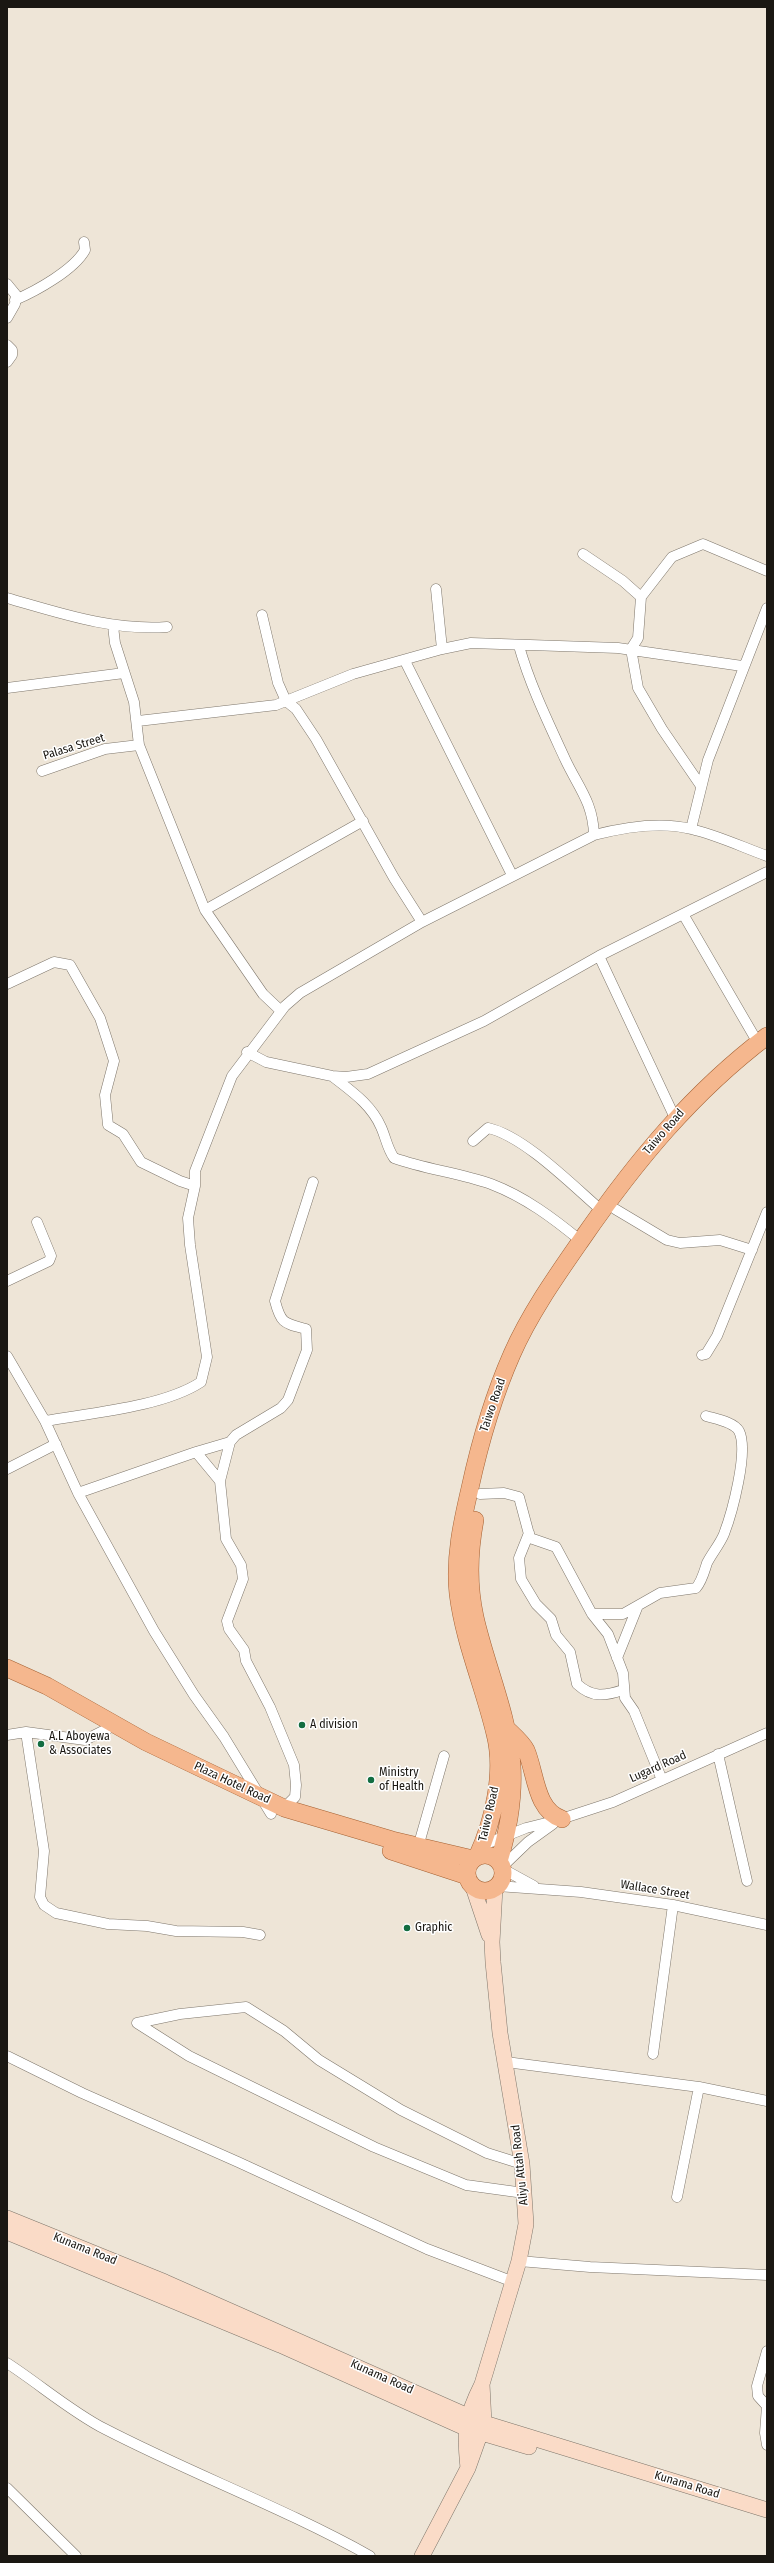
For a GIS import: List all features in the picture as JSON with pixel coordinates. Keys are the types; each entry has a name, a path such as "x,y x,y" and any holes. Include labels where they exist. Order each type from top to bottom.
{"main road":[{"name":"Taiwo Road","path":"501,1866 506,1837 512,1764 505,1727 475,1617 470,1578 472,1539 492,1438 512,1377 566,1276 608,1210 675,1118 721,1072 764,1042"},
{"name":"Taiwo Road","path":"478,1854 497,1785 498,1752 496,1736 470,1651 458,1594 458,1548 475,1464 486,1423 497,1391 513,1352 527,1327 581,1241 693,1112 764,1042"},
{"name":"Plaza Hotel Road","path":"7,1668 47,1686 146,1742 261,1795 278,1811 418,1847 478,1854"},
{"name":"Plaza Hotel Road","path":"7,1679 278,1811 469,1880"},
{"path":"505,1727 525,1748 542,1801 550,1813 560,1819"},
{"path":"478,1854 491,1856 501,1866 502,1878 496,1887 492,1942 469,1880 468,1867 478,1854"},
{"path":"469,1880 479,1889 496,1887"},
{"name":"Aliyu Attah Road","path":"468,2468 466,2422 482,2384 519,2261 526,2224 522,2164 500,2033 492,1942"},
{"name":"Kunama Road","path":"7,2218 165,2282 466,2422"},
{"name":"Kunama Road","path":"7,2232 482,2429 767,2519"},
{"name":"Aliyu Attah Road","path":"423,2556 468,2468 482,2429 482,2384"},
{"name":"Kunama Road","path":"482,2429 767,2510"}],"street":[{"path":"15,300 35,292 72,266 85,250 84,242"},
{"path":"7,284 16,295 7,318"},
{"path":"7,345 12,350 12,355 7,362"},
{"path":"701,786 662,729 638,688 631,649 638,638 641,597 672,557 703,544 767,571"},
{"path":"583,554 623,581 641,597"},
{"path":"436,589 442,649"},
{"path":"7,598 113,626 139,629 167,627"},
{"path":"691,829 708,760 742,666 767,608"},
{"path":"262,615 278,683 286,701 304,720 363,821 394,878 422,922"},
{"path":"113,626 115,643 138,720 139,745 205,910 263,994 281,1011"},
{"path":"138,720 247,710 286,701 353,674 405,661 442,649 471,643 519,646 567,645 631,649 742,666"},
{"path":"519,646 526,670 551,728 566,761 587,798 594,817 594,835"},
{"path":"405,661 512,875"},
{"path":"7,688 124,673"},
{"name":"Palasa Street","path":"42,771 105,749 139,745"},
{"path":"205,910 363,821"},
{"path":"45,1421 156,1400 190,1389 201,1382 207,1358 190,1245 188,1218 195,1186 195,1170 225,1090 247,1052 281,1011 300,993 319,980 422,922 512,875 594,835 624,828 659,825 691,829 767,856"},
{"path":"247,1052 266,1062 332,1076 346,1077 368,1074 484,1021 599,956 767,872"},
{"path":"683,914 764,1042"},
{"path":"599,956 675,1118"},
{"path":"7,984 54,962 70,965 100,1018 114,1061 105,1095 108,1125 123,1134 141,1162 180,1181 195,1186"},
{"path":"332,1076 364,1101 381,1127 386,1145 394,1158 490,1184 517,1196 547,1214 581,1241"},
{"path":"473,1141 488,1128 502,1131 527,1147 608,1210 667,1240 680,1243 720,1240 752,1250"},
{"path":"278,1811 295,1797 296,1785 294,1765 270,1707 246,1661 244,1650 229,1629 227,1621 243,1579 241,1565 226,1539 220,1481 230,1442 236,1434 281,1408 288,1400 306,1350 306,1329 286,1324 281,1320 276,1301 313,1182"},
{"path":"702,1355 706,1354 717,1336 767,1212"},
{"path":"7,1281 49,1261 51,1256 37,1222"},
{"path":"7,1356 45,1421 78,1493 154,1632 261,1795"},
{"path":"592,1614 624,1614 660,1593 696,1588 724,1535 737,1490 741,1459 739,1432 734,1426 706,1416"},
{"path":"78,1493 196,1452 230,1442"},
{"path":"7,1469 56,1444"},
{"path":"196,1452 220,1481"},
{"path":"480,1494 504,1493 519,1497 530,1538 556,1547 592,1614 608,1634 623,1673 623,1690 662,1780"},
{"path":"529,1533 519,1558 521,1579 536,1604 551,1620 556,1634 570,1652 577,1684 592,1694 604,1696 623,1690"},
{"path":"617,1658 636,1608"},
{"path":"7,1735 26,1732 85,1740 109,1728"},
{"path":"26,1732 44,1851 40,1898 44,1905 56,1913 108,1924 147,1926 176,1931 242,1932 260,1935"},
{"name":"Lugard Road","path":"560,1819 612,1802 767,1733"},
{"path":"718,1754 747,1881"},
{"path":"418,1847 444,1756"},
{"path":"478,1854 506,1837 526,1828 560,1819"},
{"path":"538,1888 501,1866 528,1842 560,1819"},
{"name":"Wallace Street","path":"496,1887 538,1888 581,1892 674,1905 767,1925"},
{"path":"653,2054 674,1905"},
{"path":"522,2164 486,2152 400,2110 319,2060 284,2031 246,2007 180,2014 136,2023 189,2056 374,2147 466,2185 524,2193"},
{"path":"7,2056 82,2094 238,2162 420,2246 512,2281"},
{"path":"506,2062 699,2086 767,2101"},
{"path":"677,2197 699,2086"},
{"path":"519,2261 590,2267 767,2275"},
{"path":"767,2351 757,2386 758,2396 767,2406 765,2433 767,2444"},
{"path":"7,2363 103,2428 180,2466 273,2506 370,2556"},
{"path":"7,2488 76,2556"}],"place":[{"name":"A division","path":"302,1725"},
{"name":"A.L Aboyewa & Associates","path":"41,1744"},
{"name":"Ministry of Health","path":"371,1780"},
{"name":"Graphic","path":"407,1928"}]}
